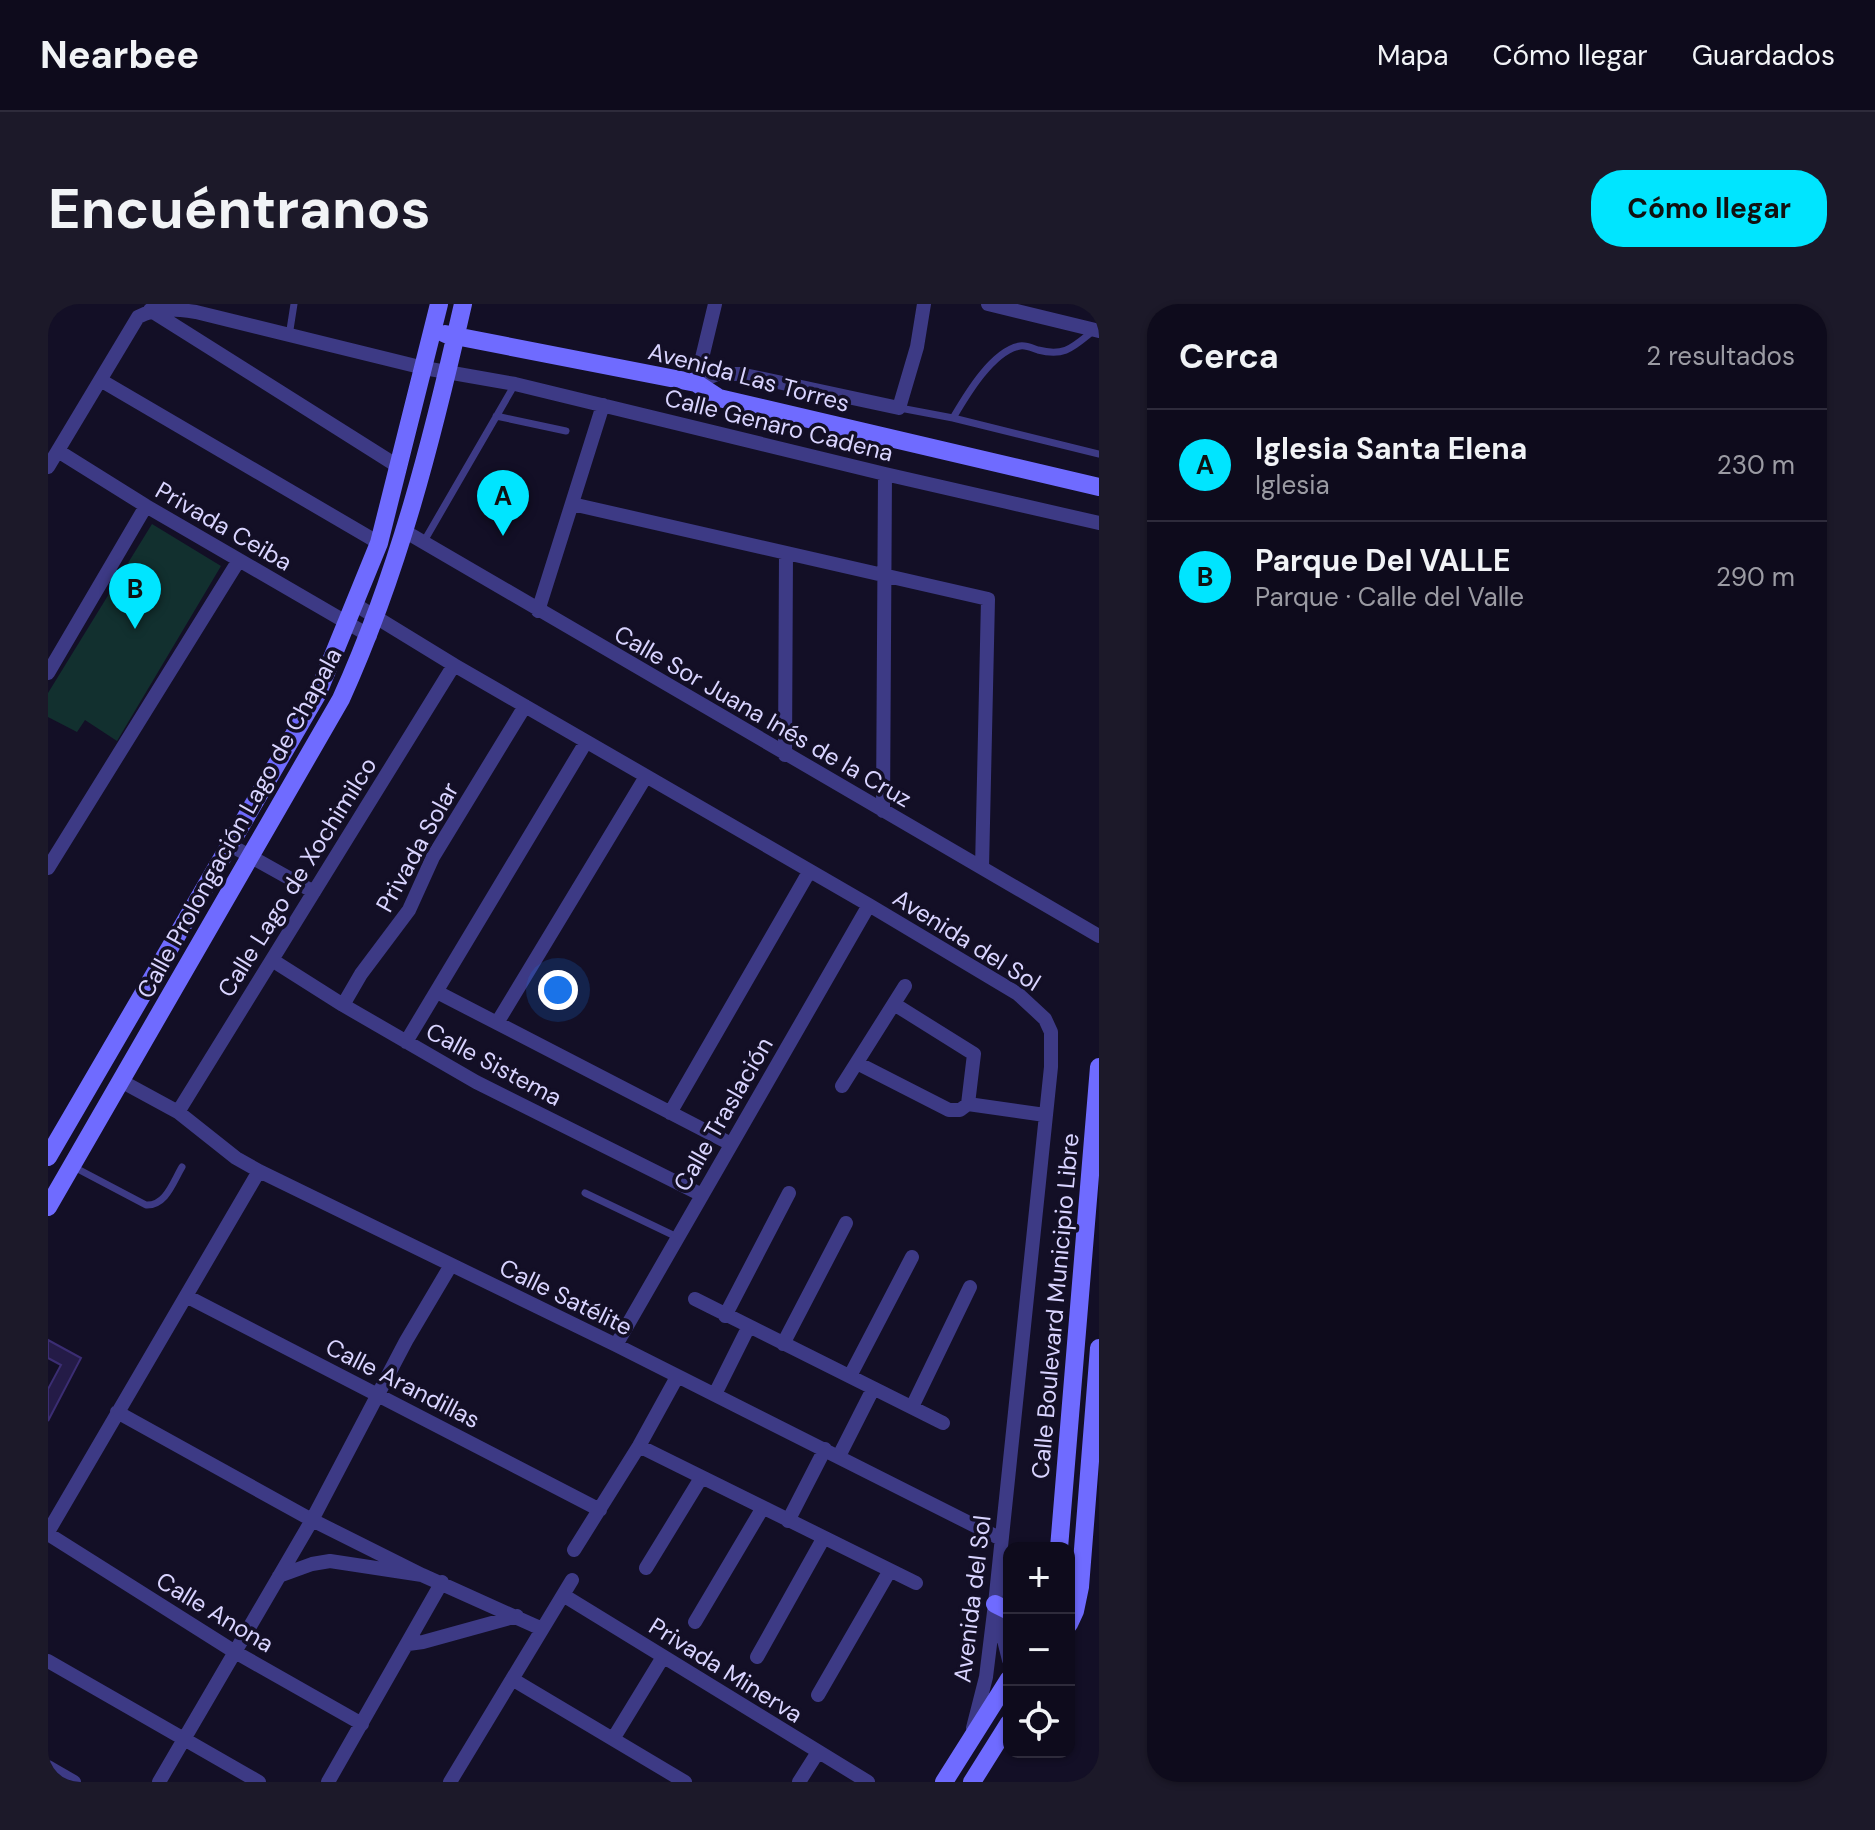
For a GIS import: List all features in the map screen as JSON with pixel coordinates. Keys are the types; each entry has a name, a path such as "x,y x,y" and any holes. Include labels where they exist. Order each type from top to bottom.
{"main road":[{"name":"Calle Prolongación Lago de Chapala","path":"48,1157 317,695 379,543 439,304"},
{"name":"Calle Prolongación Lago de Chapala","path":"48,1207 341,699 373,627 406,532 463,304"},
{"name":"Avenida Las Torres","path":"432,331 696,383 719,398 1099,487"},
{"name":"Calle Boulevard Municipio Libre","path":"1059,1542 1099,1067"},
{"name":"Calle Boulevard Municipio Libre","path":"1074,1614 1080,1587 1099,1348"},
{"path":"944,1782 1005,1686"},
{"path":"972,1782 1003,1733"}],"street":[{"path":"696,383 715,304"},
{"path":"696,383 717,374 740,374 899,408 917,347 924,304"},
{"path":"988,304 1097,331"},
{"path":"48,467 138,317 150,310 172,312 197,308 289,336 424,368"},
{"path":"172,312 399,467"},
{"name":"Calle Genaro Cadena","path":"424,368 515,384 1099,523"},
{"path":"102,381 379,543"},
{"path":"538,611 603,405"},
{"name":"Privada Ceiba","path":"58,451 348,624 373,627"},
{"path":"883,811 885,474"},
{"path":"572,504 988,599 982,868"},
{"path":"48,673 146,506"},
{"name":"Calle Sor Juana Inés de la Cruz","path":"406,532 1099,936"},
{"path":"785,755 786,553"},
{"path":"48,868 239,560"},
{"name":"Avenida del Sol","path":"356,605 373,627 454,665 869,905 1018,994 1045,1019 1051,1032 1052,1049 1001,1539 1002,1608 968,1744"},
{"name":"Calle Lago de Xochimilco","path":"178,1112 454,665"},
{"name":"Privada Solar","path":"343,1005 361,974 409,910 433,857 525,706"},
{"path":"406,1042 586,742"},
{"path":"497,1023 645,778"},
{"path":"230,845 314,892"},
{"path":"670,1113 809,872"},
{"name":"Calle Traslación","path":"616,1345 869,905"},
{"name":"Calle Sistema","path":"272,960 476,1082 702,1195"},
{"path":"842,1086 905,986"},
{"path":"437,992 731,1144"},
{"path":"894,1004 974,1054 968,1104"},
{"path":"857,1063 949,1110 960,1110 968,1104 1045,1115"},
{"name":"Calle Satélite","path":"121,1081 178,1112 236,1158 259,1171 832,1452 1001,1539"},
{"path":"48,1533 259,1171"},
{"path":"725,1316 789,1193"},
{"path":"783,1344 846,1223"},
{"path":"850,1376 912,1257"},
{"path":"159,1782 312,1520 406,1341 451,1265"},
{"path":"912,1407 970,1287"},
{"name":"Calle Arandillas","path":"186,1296 600,1510"},
{"path":"695,1299 943,1423"},
{"path":"715,1394 748,1328"},
{"path":"574,1550 639,1446 677,1377"},
{"path":"788,1521 873,1389"},
{"path":"117,1412 312,1520 422,1575 542,1629"},
{"path":"639,1446 916,1583"},
{"path":"646,1568 701,1478"},
{"path":"695,1622 762,1509"},
{"name":"Calle Anona","path":"48,1533 235,1652 362,1724"},
{"path":"757,1657 823,1539"},
{"path":"279,1576 330,1561 422,1575"},
{"path":"818,1695 889,1572"},
{"path":"450,1782 572,1580"},
{"path":"328,1782 442,1582"},
{"name":"Privada Minerva","path":"563,1595 868,1782"},
{"path":"1002,1608 1003,1629"},
{"path":"408,1644 517,1616"},
{"path":"613,1739 663,1657"},
{"path":"48,1661 259,1782"},
{"path":"512,1679 685,1782"},
{"path":"799,1782 818,1752"},
{"path":"48,1767 74,1782"}],"lane":[{"path":"289,336 294,304"},
{"path":"953,418 976,382 1006,351 1028,346 1063,353 1097,331"},
{"path":"423,543 515,384"},
{"path":"899,408 1099,454"},
{"path":"496,416 566,431"},
{"path":"72,1166 146,1205 161,1203 182,1167"},
{"path":"585,1193 677,1237"}],"green space":[{"path":"152,524 221,566 117,741 85,720 77,732 48,717 48,693"}],"building":[{"path":"48,1340 81,1358 48,1421 48,1389 61,1365 48,1358"}],"place":[{"name":"Iglesia Santa Elena","path":"503,536"},
{"name":"Parque Del VALLE","path":"135,629"}]}
